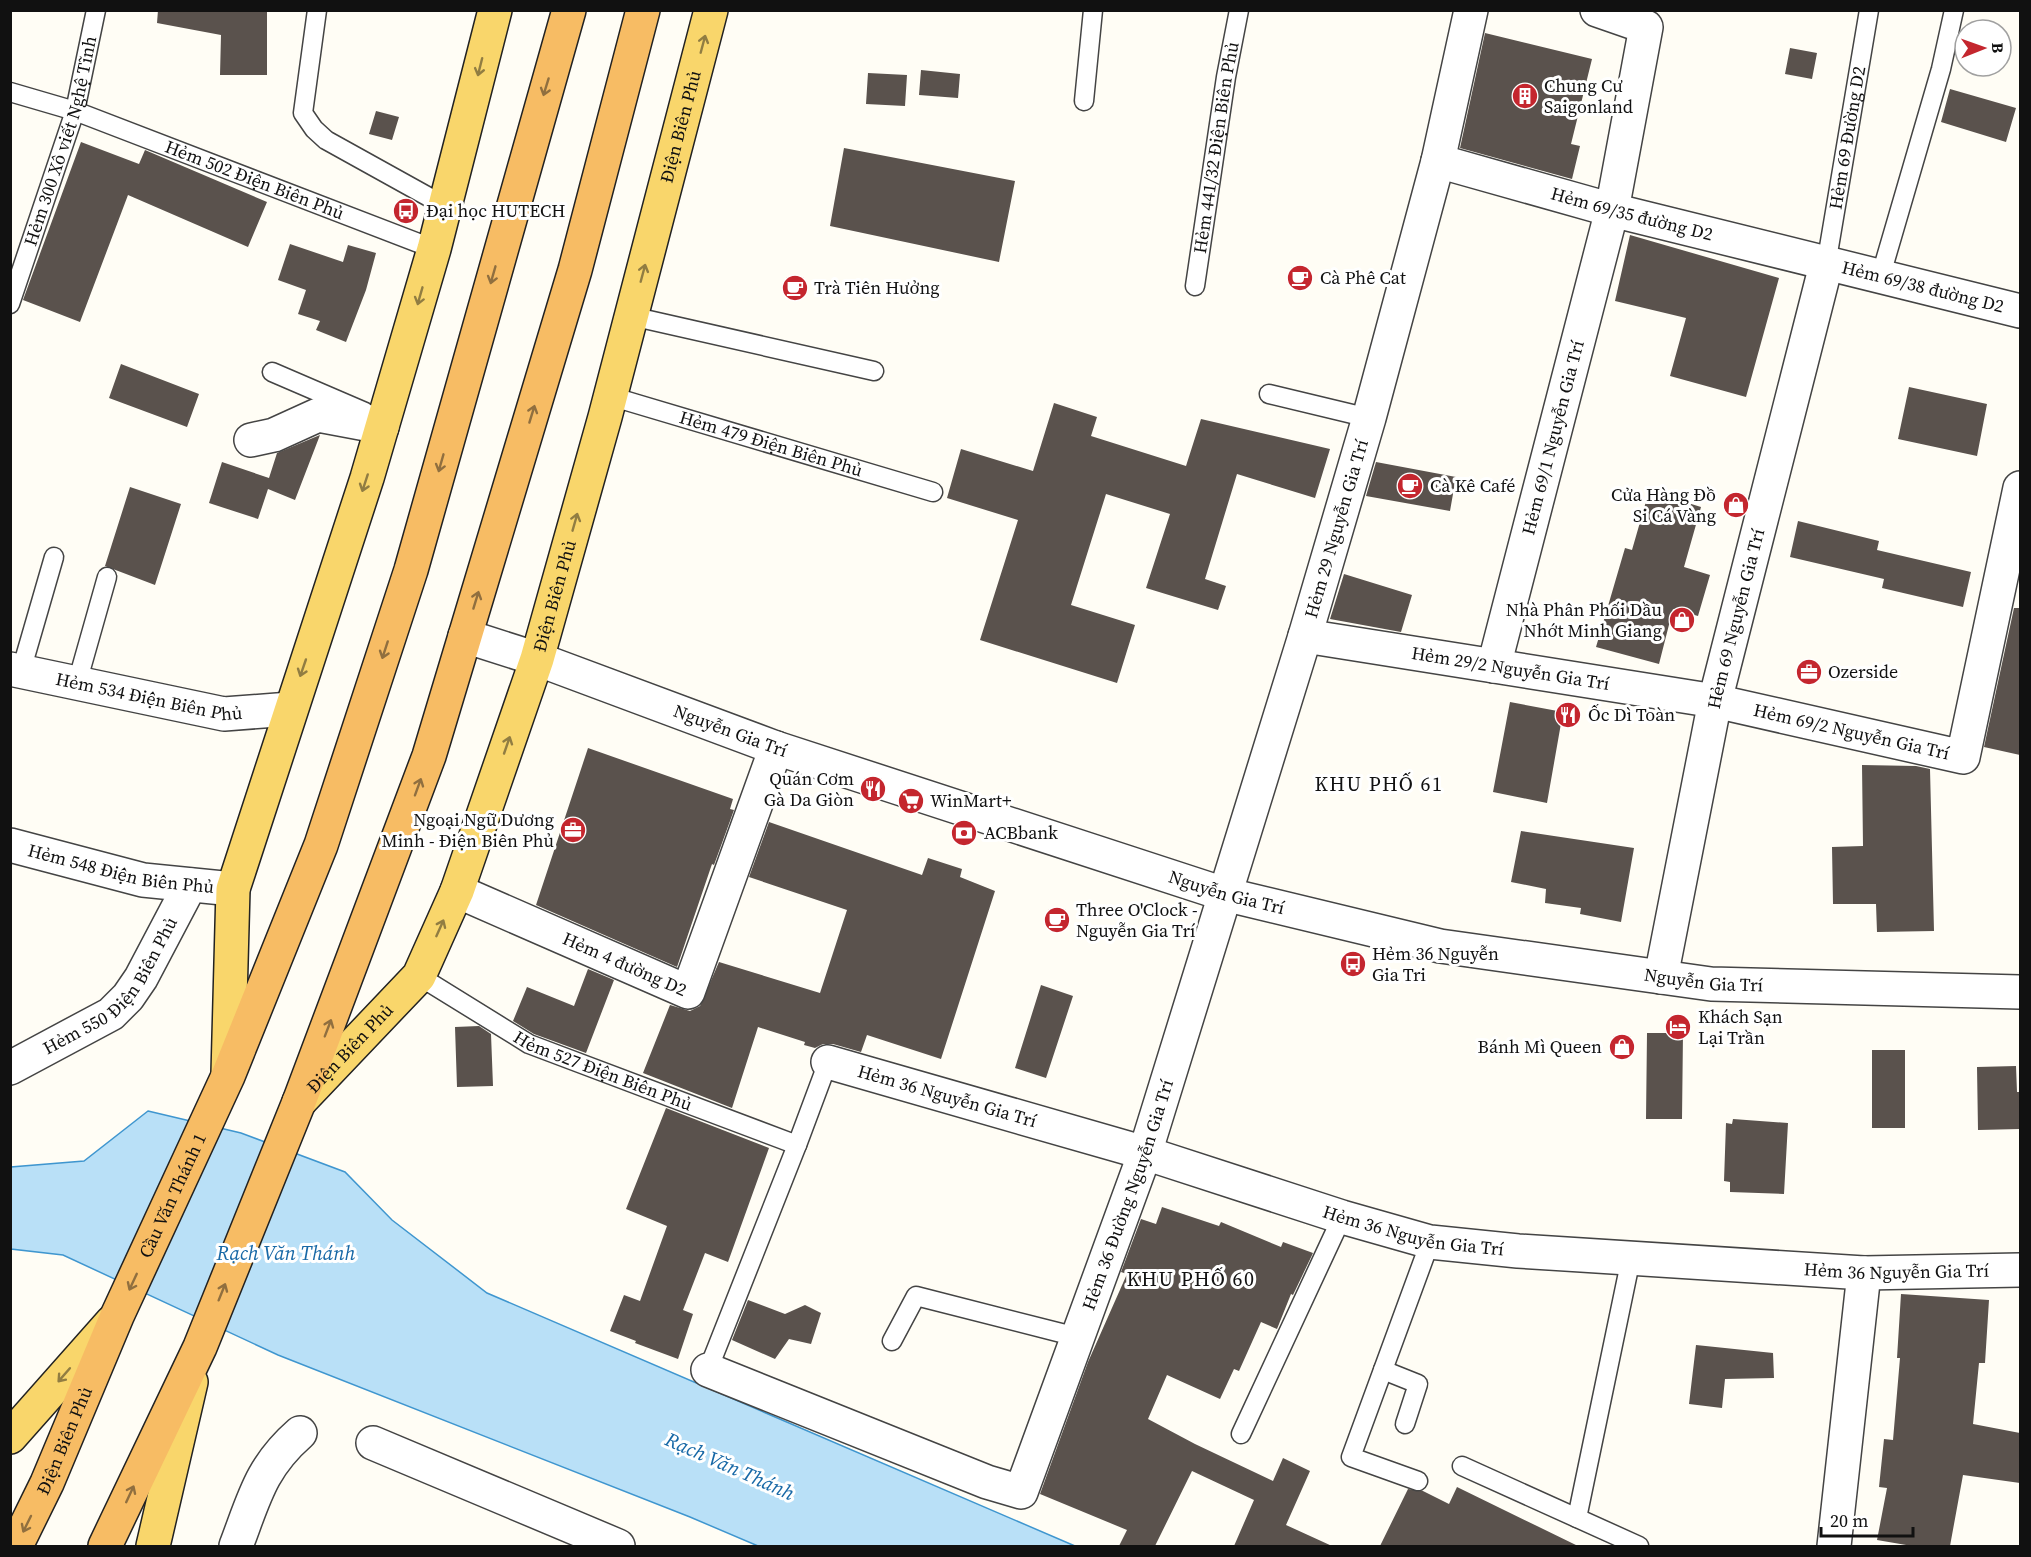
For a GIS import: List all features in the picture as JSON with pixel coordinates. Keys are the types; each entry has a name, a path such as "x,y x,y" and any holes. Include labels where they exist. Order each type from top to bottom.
{"highway":[{"name":"Điện Biên Phủ","path":"299,1102 429,756 575,270 643,10"},
{"path":"228,1076 321,845 411,570 565,17"},
{"name":"Cầu Văn Thánh 1","path":"117,1316 228,1076"},
{"path":"105,1546 200,1347 299,1102"},
{"name":"Điện Biên Phủ","path":"16,1546 47,1484 117,1316"}],"main road":[{"path":"228,1076 233,889 383,424 434,249 495,10"},
{"name":"Điện Biên Phủ","path":"299,1102 419,976 457,891 537,659 610,396 711,10"},
{"name":"Điện Biên Phủ","path":"10,1437 117,1316"},
{"path":"153,1546 200,1347"}],"street":[{"name":"Hẻm 29 Nguyễn Gia Trí","path":"1224,894 1305,636 1369,418 1438,161 1471,10"},
{"name":"Hẻm 69/1 Nguyễn Gia Trí","path":"1494,666 1612,210 1646,27 1597,10"},
{"name":"Hẻm 69/35 đường D2","path":"1438,161 1612,210 1826,265"},
{"name":"Hẻm 69/38 đường D2","path":"1826,265 2020,311"},
{"name":"Hẻm 69 Nguyễn Gia Trí","path":"1662,976 1715,701 1826,265"},
{"path":"251,440 274,435 318,415 383,424"},
{"name":"Hẻm 69/2 Nguyễn Gia Trí","path":"1715,701 1963,757 2020,488"},
{"name":"Nguyễn Gia Trí","path":"465,636 537,659 776,748 1224,894 1440,946 1711,984 2020,992"},
{"name":"Hẻm 29/2 Nguyễn Gia Trí","path":"1305,636 1715,701"},
{"name":"Hẻm 534 Điện Biên Phủ","path":"16,670 225,714 290,708"},
{"name":"Hẻm 4 đường D2","path":"457,891 688,992 776,748"},
{"name":"Hẻm 548 Điện Biên Phủ","path":"10,845 143,880 233,889"},
{"name":"Hẻm 550 Điện Biên Phủ","path":"10,1068 111,1014 128,997 141,978 190,885"},
{"name":"Hẻm 36 Đường Nguyễn Gia Trí","path":"708,1370 987,1482 1021,1492 1145,1153 1224,894"},
{"name":"Hẻm 36 Nguyễn Gia Trí","path":"828,1062 1145,1153 1342,1217 1430,1242 1864,1273 2020,1270"},
{"path":"1834,1546 1864,1273"},
{"path":"236,1546 264,1474 274,1458 300,1433"},
{"path":"373,1443 618,1546"}],"lane":[{"name":"Hẻm 300 Xô viết Nghệ Tĩnh","path":"11,304 75,111 96,10"},
{"path":"317,10 303,113 314,129 326,140 445,206"},
{"path":"1084,101 1093,10"},
{"name":"Hẻm 441/32 Điện Biên Phủ","path":"1195,286 1226,77 1239,10"},
{"name":"Hẻm 69 Đường D2","path":"1826,265 1869,10"},
{"path":"1880,278 1941,69 1954,10"},
{"name":"Hẻm 502 Điện Biên Phủ","path":"10,92 75,111 434,249"},
{"path":"631,316 874,371"},
{"path":"272,372 383,424"},
{"path":"1269,394 1369,418"},
{"name":"Hẻm 479 Điện Biên Phủ","path":"610,396 933,492"},
{"path":"16,670 54,557"},
{"path":"76,683 107,577"},
{"name":"Hẻm 527 Điện Biên Phủ","path":"419,976 529,1044 797,1145"},
{"path":"708,1370 828,1062"},
{"path":"1242,1434 1342,1217"},
{"path":"1418,1480 1351,1457 1430,1242"},
{"path":"1577,1518 1631,1258"},
{"path":"892,1341 916,1296 1077,1337"},
{"path":"1383,1370 1418,1384 1405,1424"},
{"path":"1462,1466 1640,1546"}],"water":[{"name":"Rạch Văn Thánh","path":"148,1111 241,1133 345,1172 392,1220 487,1293 1075,1546 758,1546 690,1517 278,1355 63,1255 11,1249 11,1167 84,1161"}],"building":[{"path":"158,10 267,10 267,75 220,75 221,35 157,23"},
{"name":"Chung Cư Saigonland","path":"1485,33 1592,59 1571,144 1580,146 1572,179 1460,148"},
{"path":"1790,48 1817,53 1812,79 1785,74"},
{"path":"921,70 960,74 958,98 919,95"},
{"path":"868,73 907,75 905,106 866,104"},
{"path":"1950,89 2016,108 2006,142 1941,122"},
{"path":"376,111 399,117 392,140 369,134"},
{"path":"81,142 139,164 145,150 267,202 248,247 128,195 80,322 23,300"},
{"path":"844,148 1015,181 999,262 830,226"},
{"path":"1630,235 1779,278 1746,397 1670,376 1686,318 1615,301"},
{"path":"290,244 343,262 348,245 376,253 366,290 346,342 316,330 320,321 298,314 306,290 278,280"},
{"path":"121,364 199,394 187,427 109,398"},
{"path":"1909,387 1987,404 1977,456 1898,439"},
{"path":"1054,403 1097,417 1091,436 1186,466 1201,419 1330,449 1315,498 1237,474 1205,579 1226,586 1218,610 1146,588 1170,514 1106,494 1071,605 1135,625 1117,683 980,640 1018,520 947,498 961,449 1033,471"},
{"path":"320,435 295,500 268,489 258,519 209,503 222,462 269,478 277,453"},
{"name":"Cà Kê Café","path":"1376,462 1456,477 1450,511 1366,496"},
{"path":"130,487 181,504 155,585 105,566"},
{"path":"1649,491 1701,507 1684,567 1710,575 1698,616 1673,609 1659,664 1596,647 1625,548 1632,550"},
{"path":"1798,521 1879,541 1877,550 1971,572 1963,607 1882,588 1884,579 1790,557"},
{"path":"1344,574 1412,595 1401,632 1330,619"},
{"path":"2014,608 2020,608 2020,755 1984,747"},
{"path":"1510,702 1563,712 1547,803 1493,792"},
{"path":"588,748 733,799 730,809 734,810 714,865 712,864 677,967 536,905"},
{"path":"1862,765 1916,766 1930,769 1934,931 1877,932 1876,904 1833,904 1832,847 1863,846"},
{"path":"769,822 922,875 928,858 962,869 960,877 995,891 941,1059 867,1035 861,1052 833,1044 823,1044 815,1048 804,1045 805,1042 758,1027 732,1108 643,1073 670,1005 690,1011 700,1006 719,962 820,993 847,910 749,877"},
{"path":"1521,831 1634,848 1621,922 1580,914 1581,908 1545,903 1546,889 1511,882"},
{"path":"588,969 614,980 586,1053 534,1034 513,1021 527,987 574,1006"},
{"path":"1041,985 1073,996 1046,1078 1015,1068"},
{"path":"479,1026 491,1034 493,1086 457,1087 455,1027"},
{"path":"1647,1033 1683,1033 1682,1119 1646,1119"},
{"path":"1872,1050 1905,1050 1905,1128 1872,1128"},
{"path":"2016,1066 2017,1092 2020,1092 2020,1129 1978,1130 1977,1067"},
{"path":"666,1108 769,1148 728,1262 705,1253 683,1310 693,1314 678,1359 610,1331 624,1295 640,1301 667,1226 626,1209"},
{"path":"1733,1119 1788,1123 1784,1194 1730,1192 1730,1182 1724,1181 1726,1123 1732,1124"},
{"path":"1162,1207 1219,1226 1221,1222 1281,1247 1283,1242 1313,1253 1293,1295 1291,1294 1277,1329 1261,1322 1239,1371 1234,1369 1220,1399 1167,1375 1148,1419 1273,1481 1283,1458 1310,1471 1286,1525 1332,1546 1234,1546 1254,1500 1192,1471 1155,1546 1119,1546 1127,1530 1040,1494 1088,1362 1127,1274 1121,1272 1141,1219 1156,1224"},
{"path":"1901,1294 1989,1300 1985,1363 1979,1363 1973,1424 2020,1433 2020,1483 1963,1475 1950,1546 1912,1546 1877,1540 1887,1488 1879,1487 1884,1439 1893,1440 1900,1358 1897,1358"},
{"path":"748,1300 785,1314 805,1305 821,1313 811,1344 789,1339 775,1359 732,1340"},
{"path":"1696,1345 1773,1353 1774,1378 1725,1379 1722,1408 1689,1404"},
{"path":"1457,1487 1578,1546 1380,1546 1408,1489 1423,1491 1449,1504"}],"place":[{"name":"Chung Cư Saigonland","path":"1525,96"},
{"name":"Đại học HUTECH","path":"406,211"},
{"name":"Cà Phê Cat","path":"1300,278"},
{"name":"Trà Tiên Hưởng","path":"795,288"},
{"name":"Cà Kê Café","path":"1410,486"},
{"name":"Cửa Hàng Đồ Si Cá Vàng","path":"1736,505"},
{"name":"Nhà Phân Phối Dầu Nhớt Minh Giang","path":"1682,620"},
{"name":"Ozerside","path":"1809,672"},
{"name":"Ốc Dì Toàn","path":"1568,715"},
{"name":"Quán Cơm Gà Da Giòn","path":"873,789"},
{"name":"WinMart+","path":"911,801"},
{"name":"Ngoại Ngữ Dương Minh - Điện Biên Phủ","path":"573,830"},
{"name":"ACBbank","path":"964,833"},
{"name":"Three O'Clock - Nguyễn Gia Trí","path":"1057,920"},
{"name":"Hẻm 36 Nguyễn Gia Tri","path":"1353,964"},
{"name":"Khách Sạn Lại Trần","path":"1678,1027"},
{"name":"Bánh Mì Queen","path":"1622,1047"}],"district":[{"name":"KHU PHỐ 61","path":"1379,784"},
{"name":"KHU PHỐ 60","path":"1191,1279"}]}
